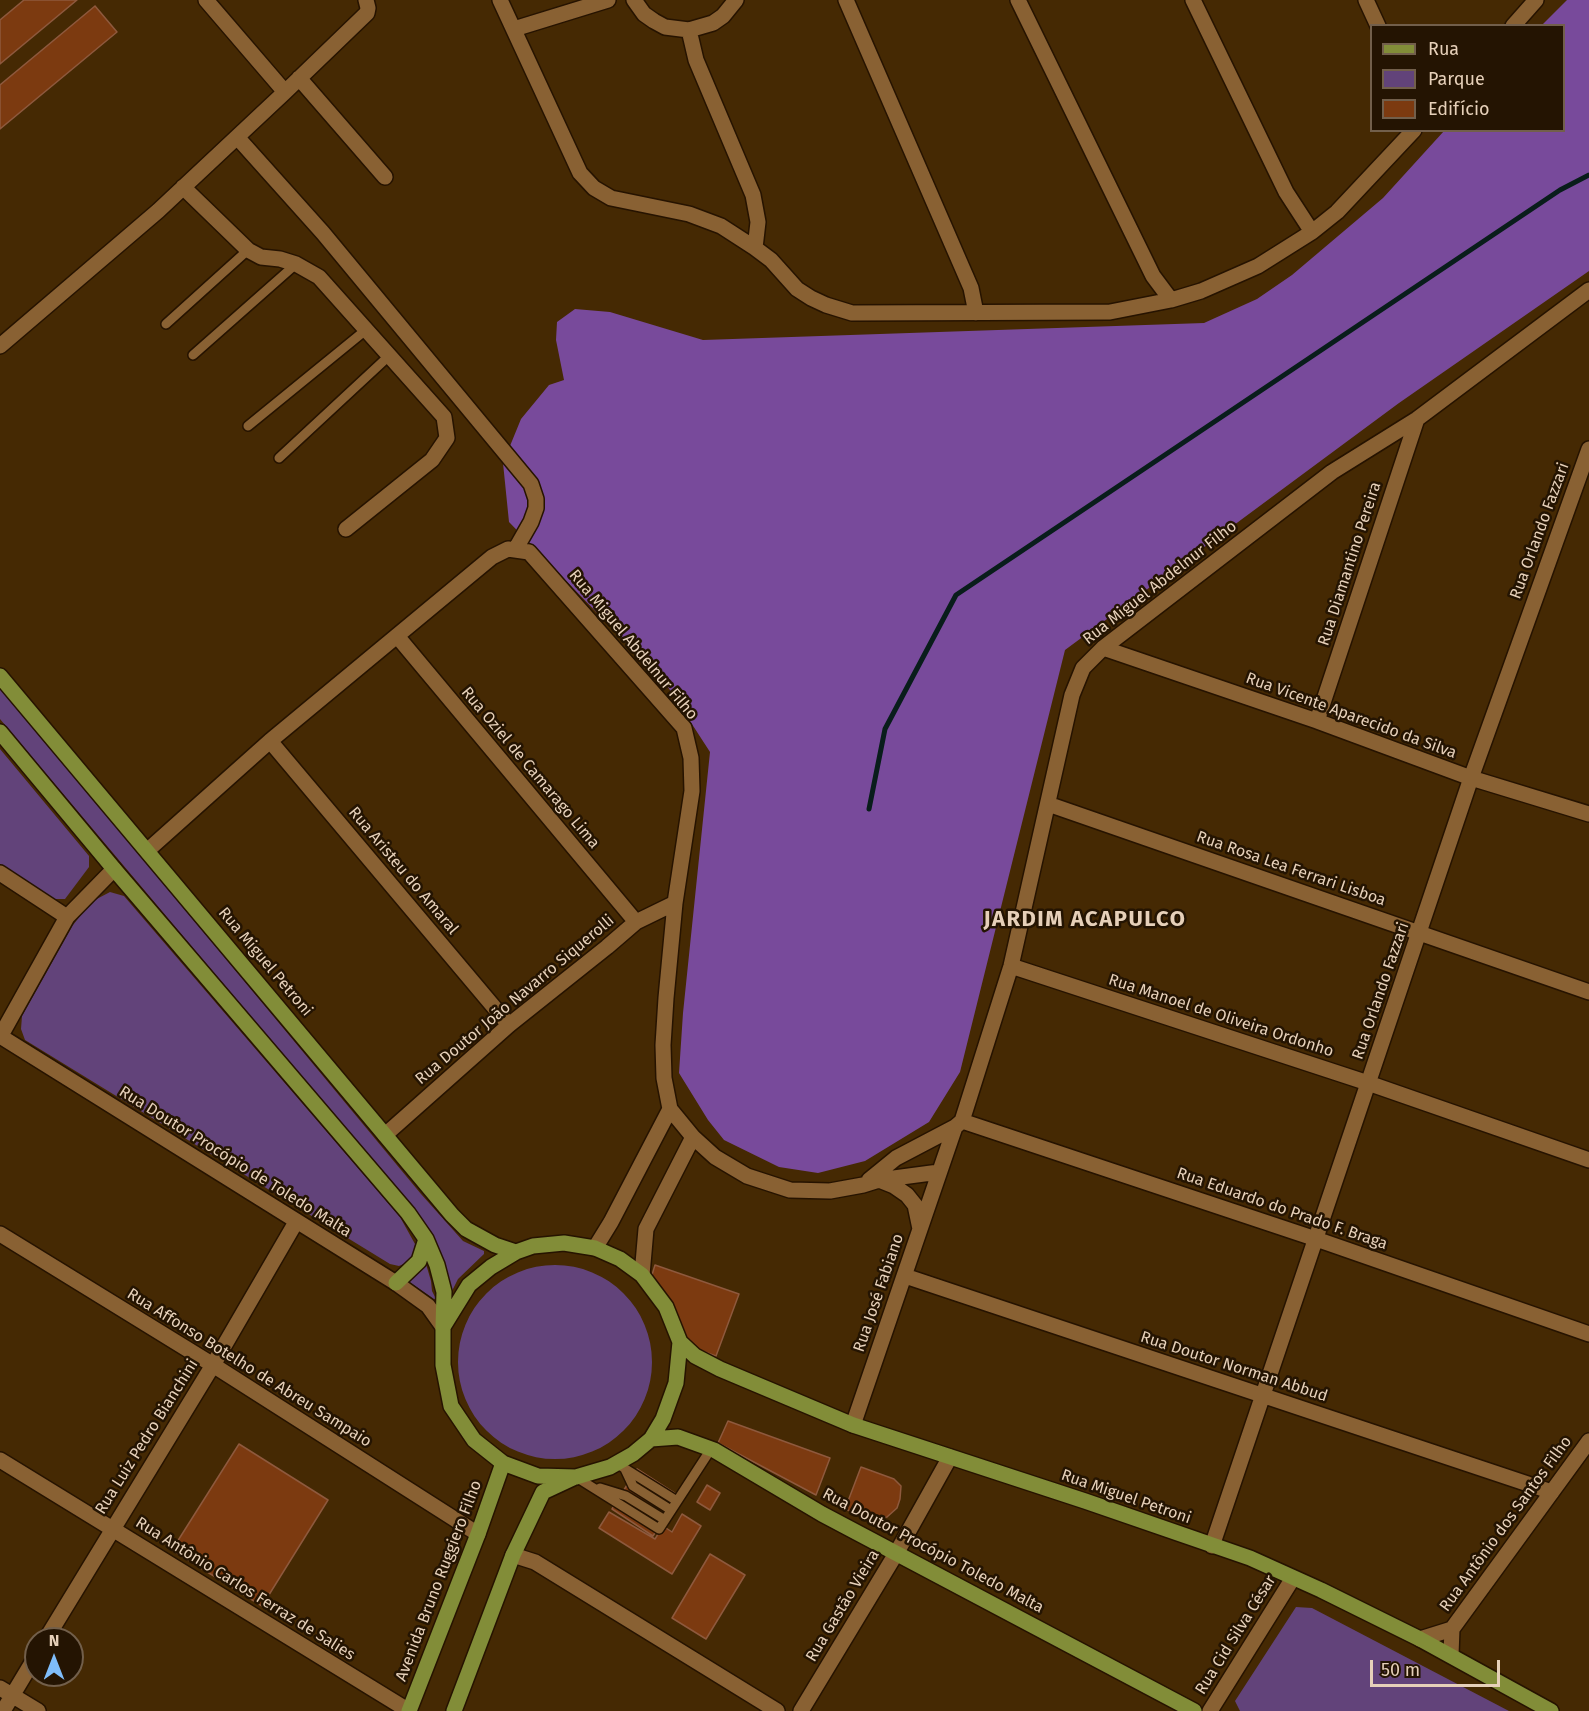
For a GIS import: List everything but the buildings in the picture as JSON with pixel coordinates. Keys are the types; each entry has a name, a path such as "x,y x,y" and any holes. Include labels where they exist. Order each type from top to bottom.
{"main road":[{"name":"Rua Miguel Petroni","path":"0,675 445,1208 466,1229 495,1245 516,1252"},
{"path":"0,732 408,1213 426,1239 437,1265 444,1292 442,1365 452,1406 474,1440 503,1463 538,1476 576,1477"},
{"path":"396,1282 419,1261 426,1239"},
{"path":"443,1327 469,1286 491,1267 516,1252 533,1246 564,1243 595,1248 620,1259 642,1275 666,1307 680,1342 676,1383 663,1419 651,1439 621,1466 576,1477 543,1492 513,1555 454,1711"},
{"name":"Rua Miguel Petroni","path":"680,1342 695,1356 720,1369 853,1425 1250,1558 1451,1655 1551,1711"},
{"name":"Rua Doutor Procópio Toledo Malta","path":"651,1439 678,1437 711,1449 822,1514 1194,1711"},
{"name":"Avenida Bruno Ruggiero Filho","path":"409,1711 503,1463"}],"street":[{"path":"207,0 285,92"},
{"path":"0,346 183,188 285,92 367,13 366,0"},
{"path":"500,0 580,173 594,188 619,200 672,209 721,226 771,260 797,289 838,310 852,313 1110,312 1171,300 1201,291 1258,266 1312,232 1337,212 1412,132"},
{"path":"514,29 608,0"},
{"path":"634,0 644,14 654,21 665,27 689,30 713,23 723,16 736,0"},
{"path":"846,0 971,288 976,313"},
{"path":"1018,0 1153,276 1171,300"},
{"path":"1193,0 1286,192 1312,232"},
{"path":"1366,0 1377,24"},
{"path":"1515,24 1536,0"},
{"path":"689,30 696,60 753,195 758,222 755,248"},
{"path":"299,78 385,177"},
{"path":"148,850 270,741 492,557 508,549 515,550 536,508 536,499 531,484 323,232 237,137"},
{"path":"183,188 248,250 261,257 296,264 319,277 444,417 447,438 432,460 346,529"},
{"name":"Rua Miguel Abdelnur Filho","path":"515,550 529,552 684,728 691,758 692,791 675,903 663,1045 664,1078 670,1109 693,1137 715,1157 747,1176 790,1190 830,1191 879,1180 939,1172 958,1124 1011,966 1072,695 1083,668 1103,648 1332,472 1418,418 1589,290"},
{"name":"Rua Diamantino Pereira","path":"1317,721 1418,418"},
{"name":"Rua Orlando Fazzari","path":"1212,1546 1471,778 1589,449"},
{"name":"Rua Oziel de Camarago Lima","path":"397,636 636,922"},
{"name":"Rua Vicente Aparecido da Silva","path":"1103,648 1317,721 1471,778 1589,814"},
{"name":"Rua Aristeu do Amaral","path":"270,741 509,1025"},
{"name":"Rua Rosa Lea Ferrari Lisboa","path":"1048,804 1589,992"},
{"path":"0,1037 67,917 114,869"},
{"path":"0,873 67,917"},
{"name":"Rua Doutor João Navarro Siquerolli","path":"385,1135 509,1025 636,922 675,903"},
{"name":"Rua Manoel de Oliveira Ordonho","path":"1011,966 1368,1083 1589,1160"},
{"name":"Rua Doutor Procópio de Toledo Malta","path":"0,1037 396,1282 428,1306 443,1327"},
{"path":"595,1248 670,1109"},
{"name":"Rua Miguel Abdelnur Filho","path":"863,1185 896,1158 958,1124"},
{"name":"Rua Eduardo do Prado F. Braga","path":"958,1124 1316,1239 1589,1334"},
{"path":"642,1275 646,1229 693,1137"},
{"name":"Rua José Fabiano","path":"853,1425 939,1172"},
{"path":"879,1180 907,1195 915,1205 920,1229"},
{"name":"Rua Luiz Pedro Bianchini","path":"53,1627 213,1365 296,1222"},
{"name":"Rua Affonso Botelho de Abreu Sampaio","path":"0,1234 213,1365 478,1534"},
{"name":"Rua Doutor Norman Abbud","path":"905,1276 1552,1492"},
{"name":"Rua Antônio dos Santos Filho","path":"1451,1655 1452,1629 1589,1441"},
{"name":"Rua Gastão Vieira","path":"801,1711 897,1552 951,1457"},
{"name":"Rua Antônio Carlos Ferraz de Salies","path":"0,1460 409,1711"},
{"path":"513,1555 535,1562 777,1711"},
{"name":"Rua Cid Silva César","path":"1210,1711 1293,1578"},
{"name":"Rua Antônio dos Santos Filho","path":"1420,1640 1452,1629"},
{"path":"3,1711 6,1692 24,1670"},
{"path":"6,1692 38,1711"}],"lane":[{"path":"166,324 248,250"},
{"path":"193,355 296,264"},
{"path":"248,426 367,329"},
{"path":"279,458 390,355"},
{"path":"576,1477 659,1529 711,1449"},
{"path":"621,1466 677,1501"},
{"path":"621,1466 633,1486 671,1510"}],"green space":[{"path":"0,687 421,1194 463,1241 484,1251 484,1254 458,1279 452,1291 450,1292 429,1236 317,1095 0,719"},
{"path":"0,749 89,856 89,867 65,899 52,899 0,865"},
{"path":"110,892 124,896 400,1217 415,1244 414,1253 408,1262 399,1266 390,1264 25,1040 21,1029 22,1016 73,925 91,902"},
{"path":"426,1264 432,1291 436,1299 408,1281"},
{"path":"555,1265 574,1267 601,1277 616,1287 630,1301 644,1325 650,1343 652,1362 650,1381 640,1408 630,1423 616,1437 592,1451 574,1457 555,1459 536,1457 509,1447 494,1437 480,1423 466,1399 460,1381 458,1362 460,1343 470,1316 480,1301 494,1287 518,1273 536,1267"},
{"path":"1296,1607 1312,1608 1509,1711 1240,1711 1235,1701"}],"shaded area":[{"path":"1567,0 1589,0 1589,271 1399,403 1065,650 960,1072 929,1122 865,1161 818,1173 779,1167 724,1140 708,1120 679,1073 710,752 666,684 509,522 503,463 521,419 549,385 564,380 556,340 557,322 575,309 610,312 703,340 1204,323 1257,299 1292,275 1383,198 1443,132 1565,132 1565,24 1543,24"}],"waterway":[{"path":"869,809 885,729 956,595 1560,190 1589,175"}],"district":[{"name":"JARDIM ACAPULCO","path":"1085,920"}]}
